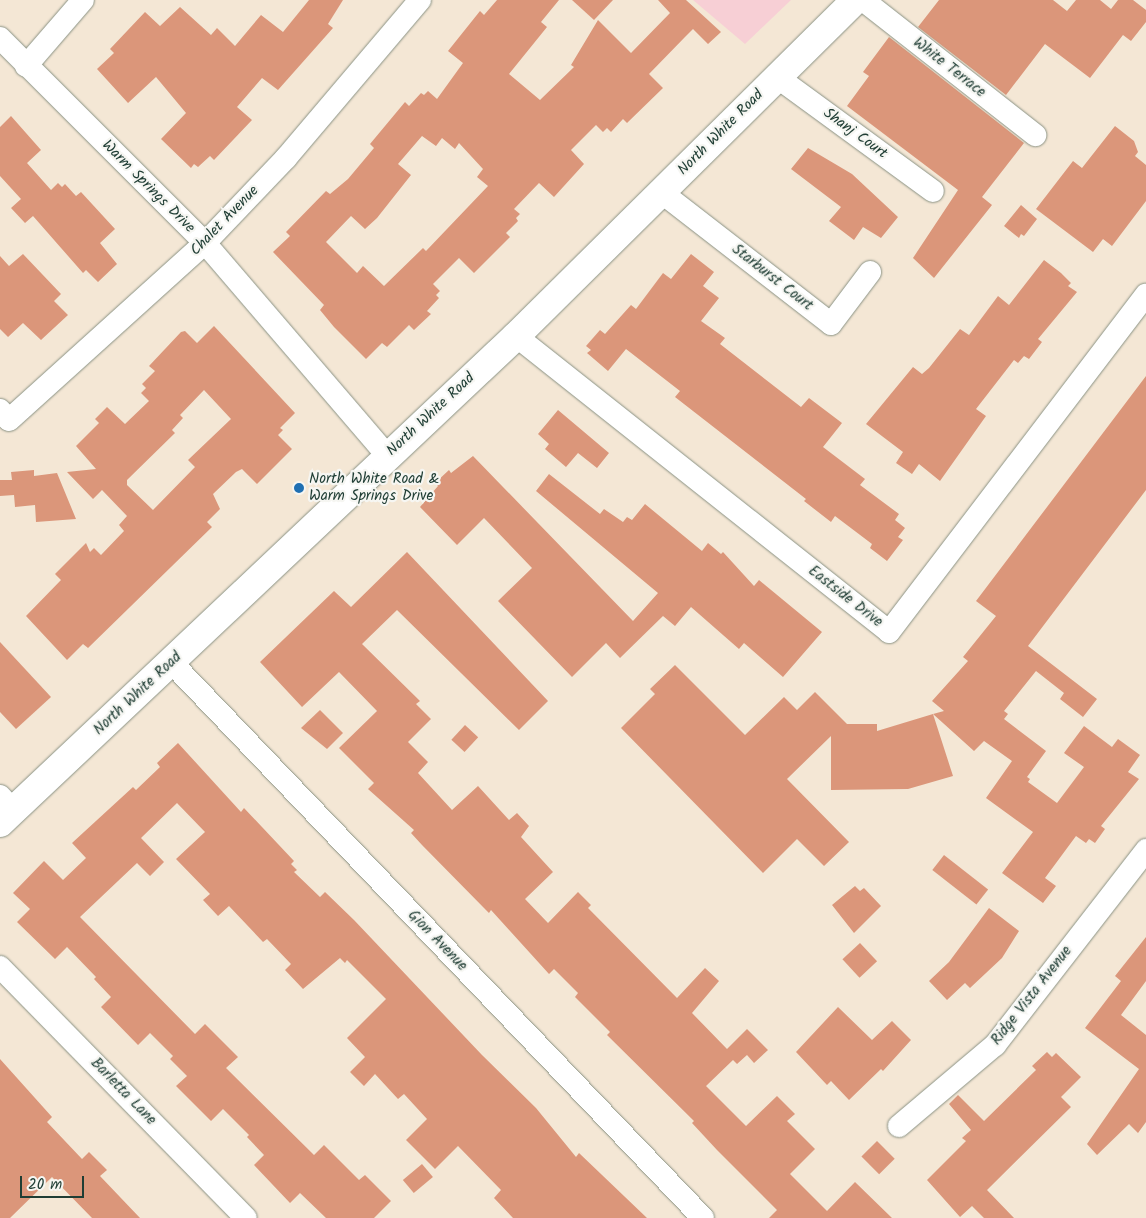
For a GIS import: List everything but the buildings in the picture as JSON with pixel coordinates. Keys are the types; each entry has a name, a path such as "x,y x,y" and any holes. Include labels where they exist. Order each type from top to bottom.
{"main road":[{"name":"North White Road","path":"4,810 172,663 387,455 516,336 855,0"}],"street":[{"path":"26,66 83,0"},
{"name":"Chalet Avenue","path":"5,415 205,243 286,158 420,0"},
{"name":"White Terrace","path":"863,0 1035,135"},
{"name":"Warm Springs Drive","path":"0,38 205,243 387,455"},
{"name":"Shanj Court","path":"778,77 933,191"},
{"name":"Starburst Court","path":"661,192 831,324 870,272"},
{"name":"Eastside Drive","path":"516,336 889,632 1146,295"},
{"name":"Gion Avenue","path":"172,663 703,1218"},
{"name":"Ridge Vista Avenue","path":"899,1126 995,1045 1146,850"},
{"name":"Barletta Lane","path":"0,967 246,1218"}],"shaded area":[{"path":"693,0 791,0 745,44"}],"place":[{"name":"North White Road & Warm Springs Drive","path":"299,488"}]}
